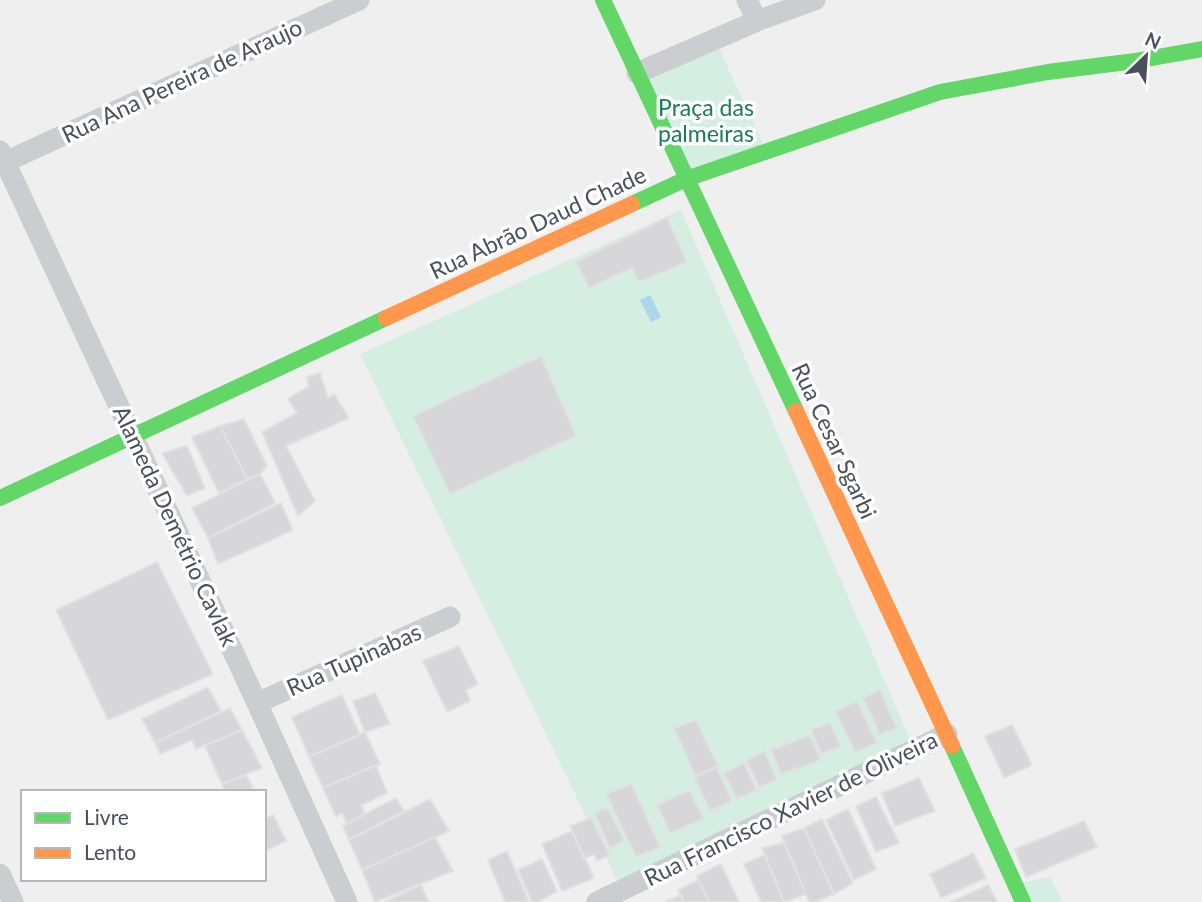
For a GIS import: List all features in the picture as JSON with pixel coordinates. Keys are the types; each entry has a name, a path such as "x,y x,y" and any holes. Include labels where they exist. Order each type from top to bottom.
{"street":[{"name":"Rua Ana Pereira de Araujo","path":"3,156 359,0"},
{"name":"Rua Cesar Sgarbi","path":"603,0 1023,902"},
{"path":"747,0 757,21"},
{"path":"637,73 757,21 815,0"},
{"name":"Rua Abrão Daud Chade","path":"0,498 687,179 940,92 1202,48"},
{"name":"Alameda Demétrio Cavlak","path":"3,156 347,902"},
{"name":"Rua Tupinabas","path":"257,703 450,617"},
{"name":"Rua Francisco Xavier de Oliveira","path":"597,902 947,734"},
{"path":"0,874 13,902"}],"green space":[{"name":"Praça das palmeiras","path":"715,40 767,152 686,179 637,73"},
{"path":"681,210 914,749 622,890 360,354"},
{"path":"1050,877 1062,902 1023,902 1015,884"}],"water":[{"path":"650,295 661,317 651,322 640,300"}],"building":[{"path":"667,217 687,262 639,282 632,268 589,288 576,262"},
{"path":"541,356 576,436 450,494 413,416"},
{"path":"320,373 328,398 334,394 349,418 286,446 315,501 298,516 262,432 297,413 288,399 309,386 307,377"},
{"path":"244,419 267,466 260,474 247,479 220,426"},
{"path":"220,426 247,479 219,493 192,437"},
{"path":"187,446 205,488 187,496 162,453"},
{"path":"260,474 275,503 208,538 192,508"},
{"path":"281,503 293,530 218,564 208,538"},
{"path":"157,562 213,674 108,720 56,610"},
{"path":"459,646 478,684 466,690 470,701 447,712 423,661"},
{"path":"208,687 221,711 155,743 142,719"},
{"path":"880,690 897,728 880,735 863,698"},
{"path":"375,693 390,724 365,732 353,701"},
{"path":"342,695 360,735 309,757 292,717"},
{"path":"857,701 877,743 855,752 835,711"},
{"path":"230,708 242,730 196,749 192,740 160,754 155,743"},
{"path":"696,720 718,766 695,776 674,728"},
{"path":"830,723 841,747 821,754 811,730"},
{"path":"1012,725 1032,765 1004,778 985,736"},
{"path":"242,730 262,768 222,784 205,746"},
{"path":"365,732 380,764 323,788 309,757"},
{"path":"810,735 821,760 781,774 771,750"},
{"path":"765,751 777,780 759,787 746,760"},
{"path":"744,763 757,790 737,799 724,773"},
{"path":"376,765 387,793 361,805 365,814 347,824 342,813 336,817 323,788"},
{"path":"717,767 732,801 710,811 694,777"},
{"path":"246,775 254,790 224,790 222,784"},
{"path":"919,778 935,811 895,826 882,793"},
{"path":"632,784 660,847 636,857 606,794"},
{"path":"689,790 704,819 670,833 657,805"},
{"path":"876,797 899,843 876,852 856,806"},
{"path":"396,798 404,811 349,840 343,826"},
{"path":"430,799 449,831 362,870 349,840"},
{"path":"607,807 624,840 610,848 594,813"},
{"path":"848,809 876,869 854,880 826,820"},
{"path":"273,815 286,841 266,850 266,818"},
{"path":"591,818 610,855 597,861 594,854 584,859 570,826"},
{"path":"822,819 853,883 834,894 804,828"},
{"path":"1084,821 1097,847 1026,877 1015,849"},
{"path":"804,828 834,894 816,902 809,902 782,836"},
{"path":"572,831 594,878 562,891 542,844"},
{"path":"435,837 453,871 375,902 362,870"},
{"path":"784,843 806,894 786,902 762,848"},
{"path":"507,851 529,902 505,902 488,860"},
{"path":"973,853 986,878 941,898 930,874"},
{"path":"765,855 784,902 761,902 744,864"},
{"path":"542,859 557,891 538,902 532,902 518,870"},
{"path":"721,864 739,902 709,902 697,876"},
{"path":"699,880 709,902 684,902 678,890"},
{"path":"421,885 429,902 384,902"},
{"path":"988,885 997,902 951,902"},
{"path":"681,895 684,902 665,902"}],"traffic: fast":[{"path":"603,0 796,411"},
{"path":"632,204 686,179 940,92 1048,72 1202,49"},
{"path":"0,498 386,318"},
{"path":"952,746 1023,902"}],"traffic: slow":[{"path":"386,318 632,204"},
{"path":"796,411 952,746"}]}
